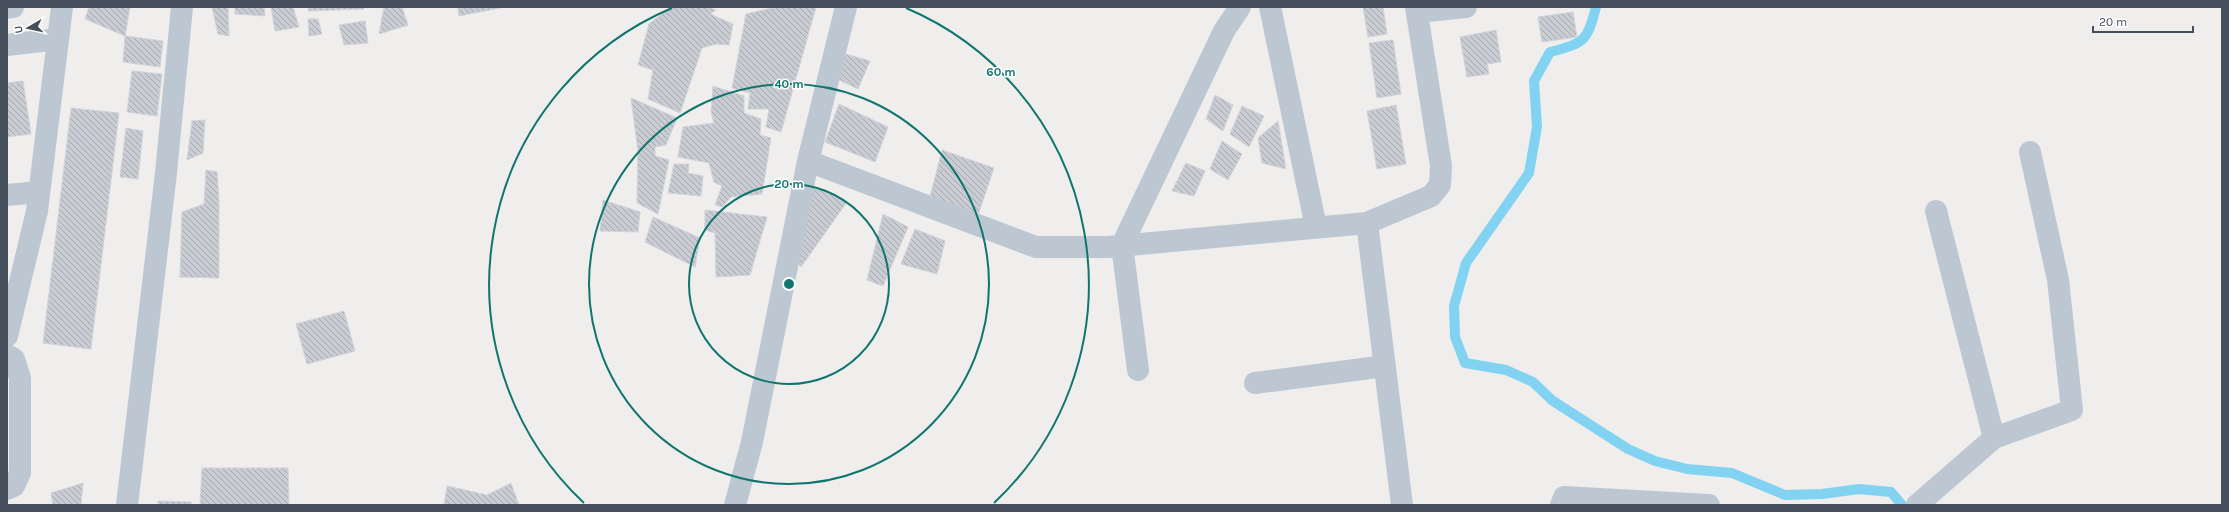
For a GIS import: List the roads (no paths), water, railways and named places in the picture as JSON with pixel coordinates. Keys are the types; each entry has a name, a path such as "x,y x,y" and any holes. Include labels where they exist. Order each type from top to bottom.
{"street":[{"path":"7,8 13,7"},
{"path":"7,336 37,211 62,7"},
{"path":"127,505 166,173 182,7"},
{"path":"735,505 752,442 808,160 846,7"},
{"path":"1138,370 1122,245 1224,31 1240,7"},
{"path":"1270,7 1316,227"},
{"path":"808,160 1036,247 1108,247 1367,223 1431,196 1440,185 1441,166 1416,10 1466,7"},
{"path":"7,45 58,39"},
{"path":"1917,505 1994,438 2072,410 2058,280 2030,152"},
{"path":"7,195 39,192"},
{"path":"1936,211 1994,438"},
{"path":"1367,223 1402,505"},
{"path":"7,355 14,359 20,378 20,473 14,486 7,489"},
{"path":"1255,383 1385,366"},
{"path":"1561,505 1564,497 1709,505"}],"waterway":[{"path":"1596,7 1590,28 1582,39 1570,46 1550,52 1534,81 1537,127 1529,173 1466,263 1454,306 1455,337 1465,363 1506,370 1533,382 1553,401 1628,449 1655,461 1687,469 1732,473 1785,495 1822,494 1859,489 1891,492 1902,505"}]}
